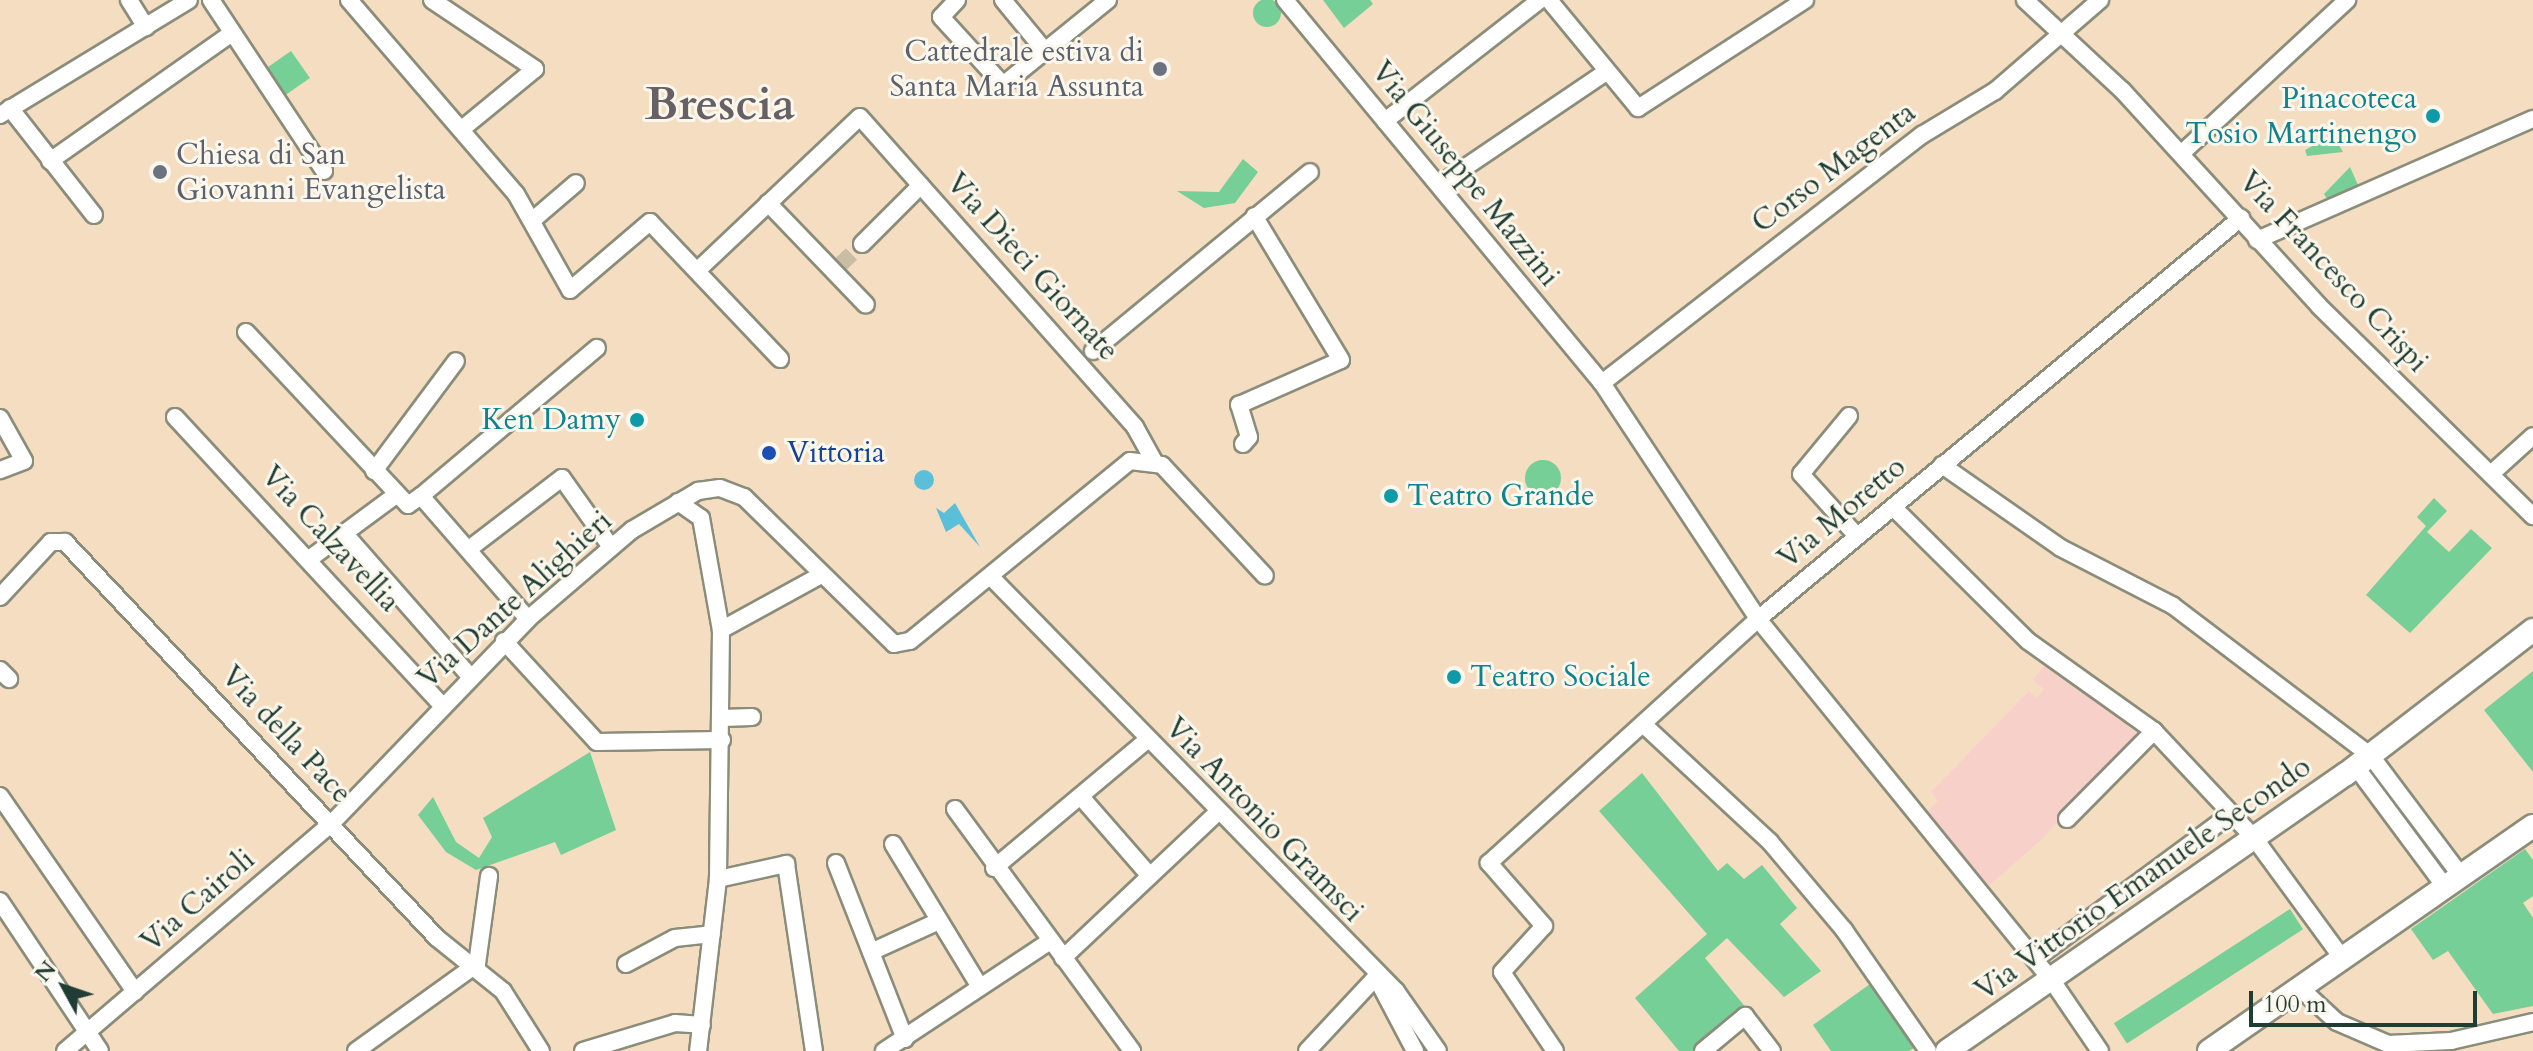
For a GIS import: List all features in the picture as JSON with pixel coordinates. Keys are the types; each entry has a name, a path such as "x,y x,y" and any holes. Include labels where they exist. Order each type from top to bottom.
{"main road":[{"name":"Via Vittorio Emanuele Secondo","path":"1947,1051 2364,762 2533,630"},
{"path":"2209,1051 2533,826"}],"street":[{"path":"129,0 146,27"},
{"path":"94,215 5,111 189,0"},
{"path":"211,0 229,35 324,171"},
{"path":"349,0 462,129 534,219 570,290 650,222 699,269 780,359"},
{"path":"432,0 535,69 462,129"},
{"path":"957,0 941,17 1003,85 1108,0"},
{"path":"1003,0 1045,51"},
{"name":"Via Giuseppe Mazzini","path":"1285,0 1602,383 1758,619 2051,979 2100,1051"},
{"path":"1385,121 1540,0"},
{"path":"1549,0 1638,108 1805,0"},
{"name":"Via Francesco Crispi","path":"2025,0 2183,152 2257,240 2533,516"},
{"name":"Corso Magenta","path":"1602,383 2061,36 2100,0"},
{"path":"2183,152 2347,0"},
{"path":"50,161 229,35"},
{"path":"1439,185 1606,72"},
{"name":"Via Dieci Giornate","path":"768,203 860,117 1135,427 1154,461 1265,576"},
{"path":"2257,240 2533,119"},
{"path":"1093,351 1206,253 1310,172"},
{"path":"534,219 576,183"},
{"path":"862,244 921,185"},
{"path":"699,269 768,203 837,268 866,305"},
{"path":"1243,444 1249,437 1239,405 1341,360 1254,216"},
{"name":"Via Moretto","path":"1555,1051 1502,972 1544,926 1489,863 1758,619 2241,218"},
{"path":"246,332 408,505 597,348"},
{"path":"374,471 456,361"},
{"path":"1849,416 1801,474 1857,536"},
{"name":"Via Calzavellia","path":"175,417 312,557 440,703"},
{"path":"0,418 24,461 0,470"},
{"path":"2492,473 2533,436"},
{"path":"698,1051 718,879 722,740 721,630 701,518 709,502 731,489 886,640 903,644 1130,461 1154,461"},
{"path":"1942,465 2061,548 2172,605 2364,762 2453,882"},
{"path":"469,549 562,478 611,547"},
{"name":"Via Dante Alighieri","path":"331,824 440,703 528,619 611,547 698,491 731,489"},
{"path":"312,557 397,494"},
{"path":"421,496 528,619"},
{"path":"678,502 701,518"},
{"path":"1893,507 2028,641 2154,731 2255,839 2342,958"},
{"path":"345,534 469,675"},
{"name":"Via della Pace","path":"0,597 58,539 437,938 477,964"},
{"path":"721,630 821,575"},
{"name":"Via Antonio Gramsci","path":"990,576 1376,977 1396,991 1438,1051"},
{"path":"504,641 597,742 722,740"},
{"path":"722,718 752,717"},
{"path":"1643,724 1770,842 1844,930 1928,1051"},
{"path":"2067,819 2154,731"},
{"path":"994,868 1082,798 1147,740"},
{"path":"0,796 135,992"},
{"path":"1082,798 1150,876"},
{"path":"955,809 994,868 1132,1051"},
{"path":"1063,958 1218,812"},
{"name":"Via Vittorio Emanuele Secondo","path":"2035,959 2231,814"},
{"name":"Via Cairoli","path":"65,1051 331,824"},
{"path":"893,844 980,987"},
{"path":"836,863 905,1039"},
{"path":"718,879 786,864 814,1051"},
{"path":"489,876 477,964 541,1051"},
{"path":"0,901 100,1051"},
{"path":"871,952 939,921"},
{"path":"626,964 675,938 712,934"},
{"path":"884,1051 1050,941"},
{"path":"356,1051 477,964"},
{"path":"1307,1051 1376,977"},
{"name":"Via Antonio Gramsci","path":"1376,977 1415,1051"},
{"path":"2300,988 2337,1022 2388,1044 2451,1041 2533,1022"},
{"path":"1703,1051 1745,1016 1772,1051"},
{"path":"583,1051 675,1023 702,1025"}],"shaded area":[{"path":"2047,663 2137,733 2041,840 1985,889 1925,814 1938,801 1931,792 2029,691 2037,698 2044,689 2033,680"}],"green space":[{"path":"1267,-1 1277,3 1281,13 1277,23 1267,27 1257,23 1253,13 1257,3"},
{"path":"1323,0 1370,0 1373,4 1344,28"},
{"path":"291,51 310,78 276,102 257,75"},
{"path":"2333,135 2343,152 2307,156 2305,150"},
{"path":"1243,159 1258,172 1235,203 1204,208 1177,191 1219,192"},
{"path":"2350,167 2358,185 2327,199 2324,194"},
{"path":"1543,460 1555,466 1561,478 1555,490 1543,496 1531,490 1525,478 1531,466"},
{"path":"2434,498 2447,511 2427,532 2449,552 2471,529 2492,548 2410,633 2366,595 2426,526 2417,517"},
{"path":"2533,671 2533,772 2484,710"},
{"path":"590,752 616,830 561,855 555,842 476,870 446,852 418,815 433,797 456,842 479,858 492,837 483,818"},
{"path":"1642,773 1718,871 1727,863 1744,879 1762,865 1797,908 1780,924 1821,971 1784,997 1727,938 1705,958 1747,1009 1694,1051 1679,1051 1635,998 1707,934 1599,811"},
{"path":"2525,849 2533,860 2533,896 2523,903 2533,918 2533,1006 2493,1014 2448,951 2433,960 2411,929"},
{"path":"2290,909 2303,929 2127,1044 2114,1023"},
{"path":"1870,984 1914,1048 1909,1051 1831,1051 1813,1025"}],"water":[{"path":"924,470 931,473 934,480 931,487 924,490 917,487 914,480 917,473"},
{"path":"955,503 980,547 959,524 946,532 936,508 944,513"}],"tunnel":[{"path":"840,265 862,244"}],"place":[{"name":"Cattedrale estiva di Santa Maria Assunta","path":"1160,69"},
{"name":"Pinacoteca Tosio Martinengo","path":"2433,116"},
{"name":"Chiesa di San Giovanni Evangelista","path":"160,172"},
{"name":"Ken Damy","path":"637,420"},
{"name":"Vittoria","path":"769,453"},
{"name":"Teatro Grande","path":"1391,496"},
{"name":"Teatro Sociale","path":"1454,677"}],"district":[{"name":"Brescia","path":"720,105"}]}
